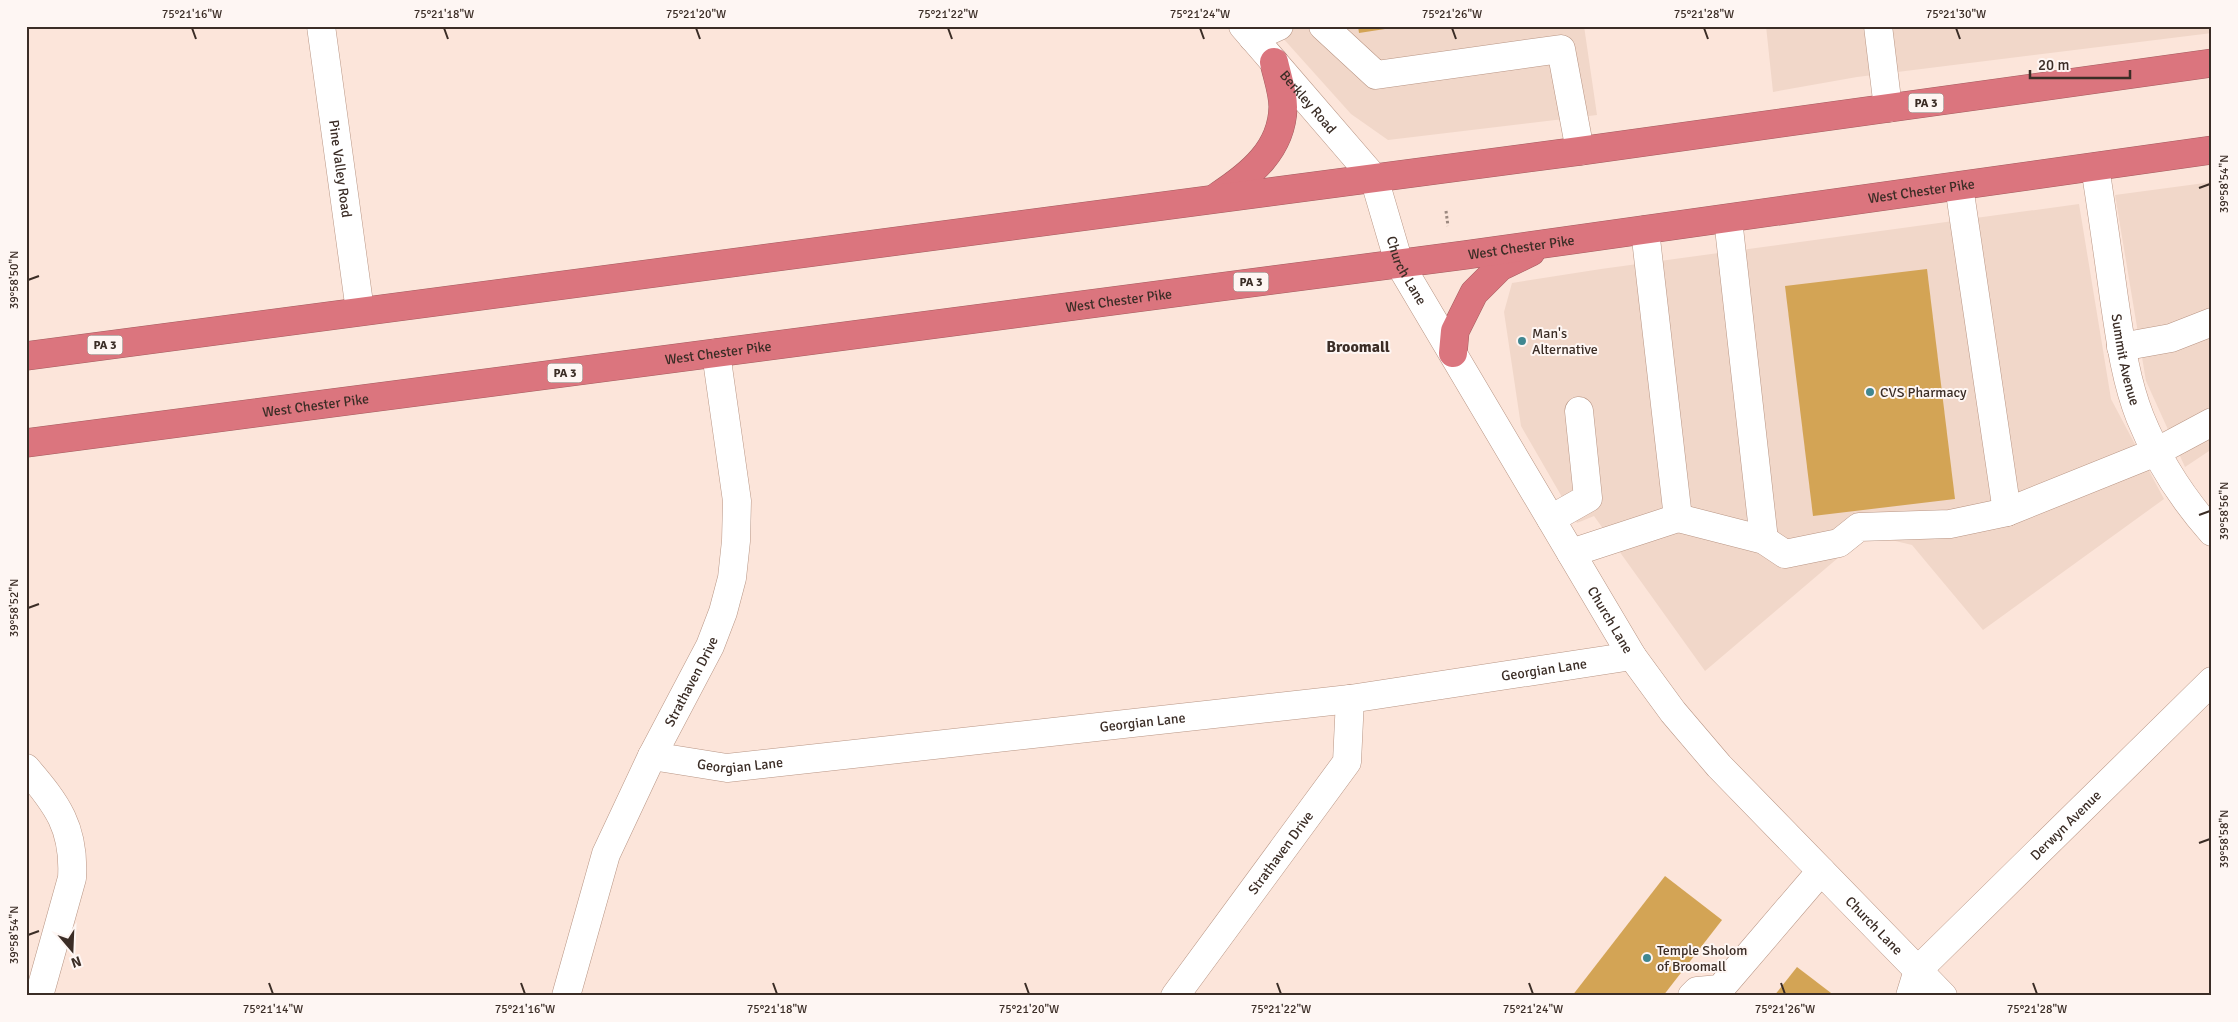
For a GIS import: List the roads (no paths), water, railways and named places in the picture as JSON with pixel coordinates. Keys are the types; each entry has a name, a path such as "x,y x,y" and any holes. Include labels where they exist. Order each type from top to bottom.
{"highway":[{"path":"1212,200 1244,179 1261,164 1272,146 1280,127 1282,107 1281,88 1274,62"},
{"name":"PA 3","path":"26,356 1580,151 2212,63"},
{"name":"West Chester Pike","path":"26,443 1646,230 2212,150"},
{"path":"1453,353 1455,331 1474,293 1500,267 1553,242"}],"street":[{"name":"Pine Valley Road","path":"321,26 360,311"},
{"path":"1248,32 1279,26"},
{"path":"1323,26 1376,75 1561,49 1580,151"},
{"path":"1878,26 1888,108"},
{"name":"Berkley Road","path":"1248,32 1374,178"},
{"name":"Summit Avenue","path":"2095,167 2121,347 2140,416 2156,452 2191,508 2212,532"},
{"name":"Church Lane","path":"1374,178 1399,263 1632,656 1673,712 1719,766 1943,996"},
{"path":"1959,186 2007,512"},
{"path":"1728,219 1764,540"},
{"path":"1646,230 1678,518"},
{"path":"2121,347 2171,338 2212,322"},
{"name":"Strathaven Drive","path":"566,996 606,854 652,756 710,646 723,612 732,578 736,541 737,501 716,353"},
{"path":"1551,519 1588,498 1578,411"},
{"path":"1571,553 1678,518 1764,540 1785,554 1839,544 1858,527 1950,524 2007,512 2156,452 2212,422"},
{"name":"Georgian Lane","path":"652,756 727,768 1350,699 1632,656"},
{"name":"Derwyn Avenue","path":"1918,970 2212,680"},
{"name":"Strathaven Drive","path":"1175,996 1347,762 1350,699"},
{"path":"26,768 52,798 61,813 68,830 73,862 72,878 39,996"},
{"path":"1692,996 1697,991 1721,992 1822,871"},
{"path":"1910,996 1918,970"}],"place":[{"name":"Man's Alternative","path":"1522,341"},
{"name":"CVS Pharmacy","path":"1870,392"},
{"name":"Temple Sholom of Broomall","path":"1647,958"}],"district":[{"name":"Broomall","path":"1358,347"}]}
